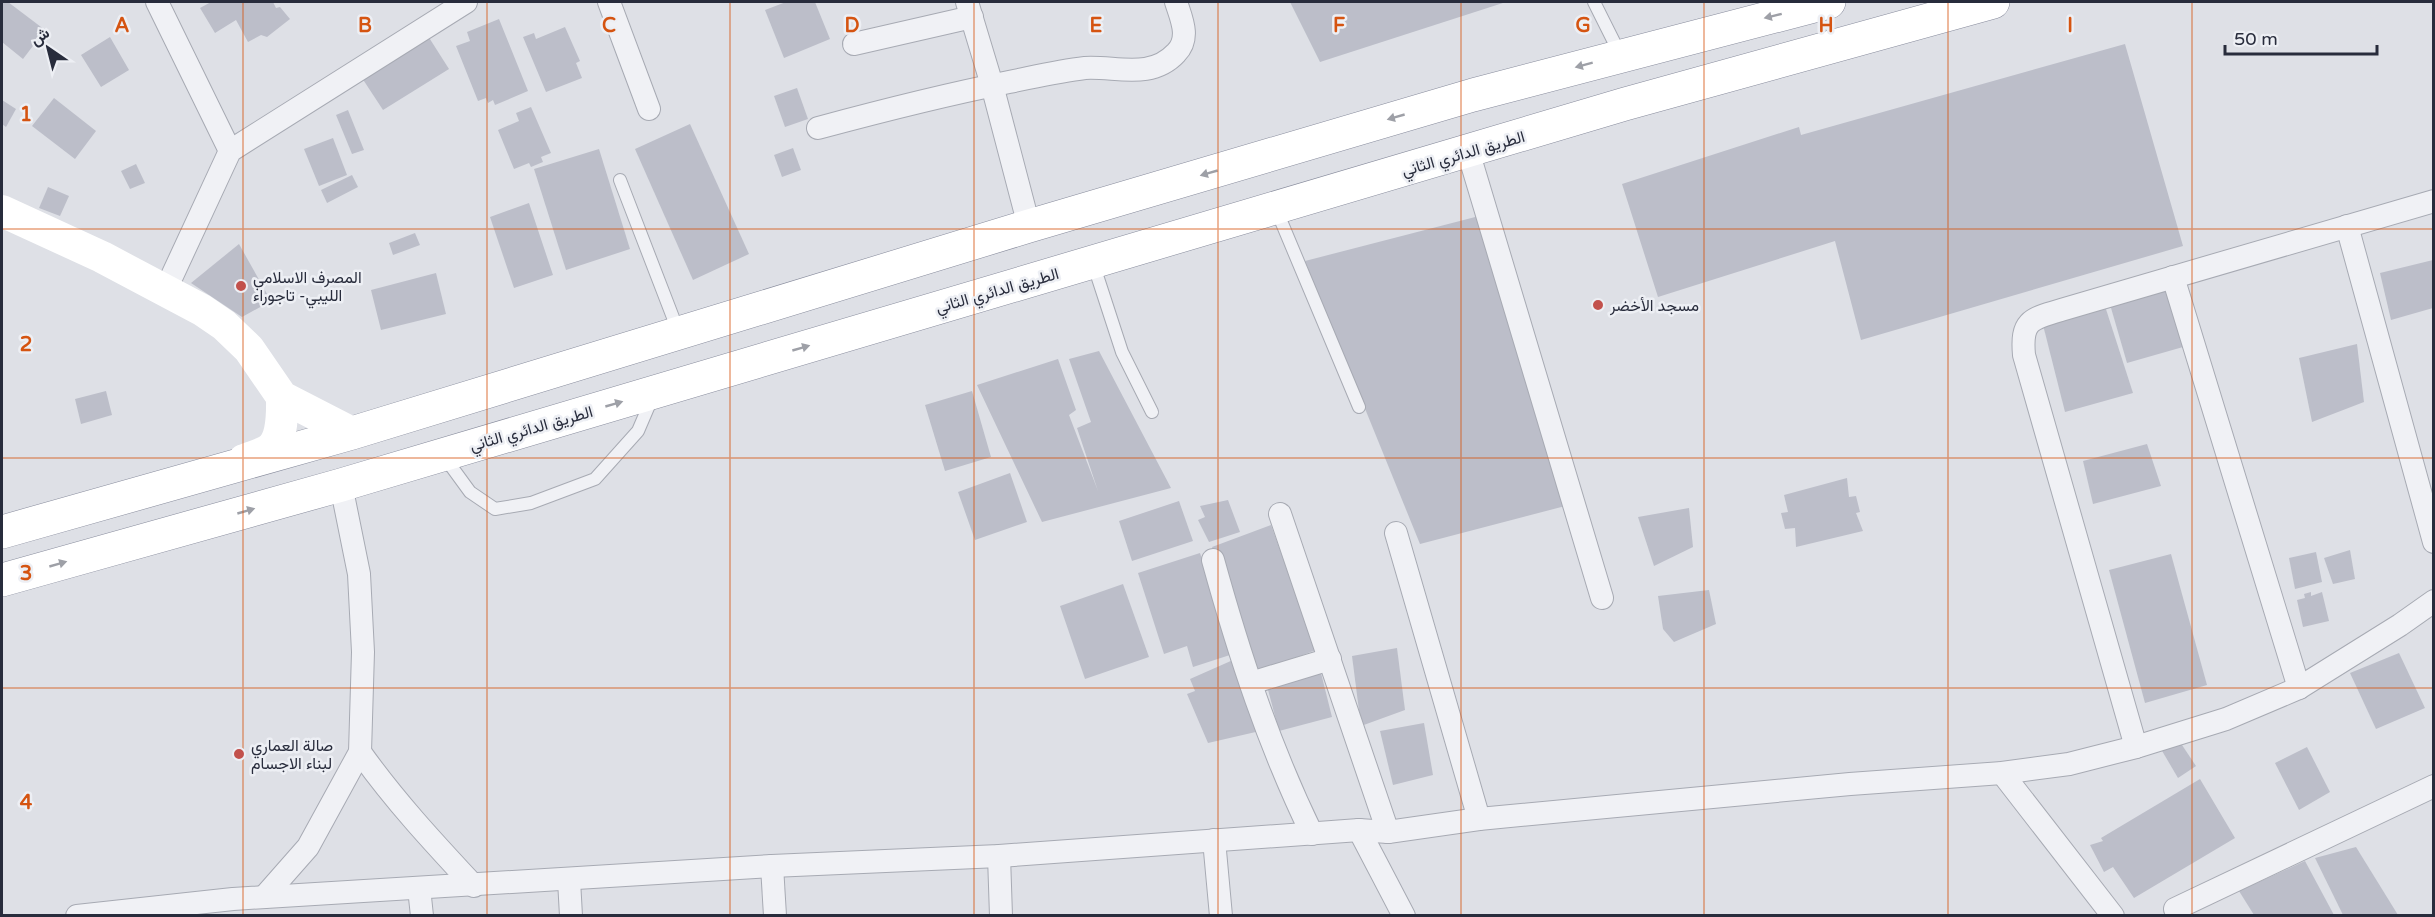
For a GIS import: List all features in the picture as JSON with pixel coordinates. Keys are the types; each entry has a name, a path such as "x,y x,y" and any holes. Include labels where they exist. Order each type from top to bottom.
{"highway":[{"path":"10,526 352,433 1029,226 1462,98 1829,2"},
{"name":"الطريق الدائري الثاني","path":"2,580 340,485 1625,105 1993,2"},
{"path":"1733,26 1729,40 1730,50 1732,58 1744,72"},
{"path":"1621,55 1632,66 1636,82 1625,105"}],"street":[{"path":"157,2 230,151"},
{"path":"166,289 230,151 466,2"},
{"path":"609,2 649,109"},
{"path":"818,128 947,94 992,85 1088,68 1133,71 1163,63 1177,53 1182,43 1185,28 1176,2"},
{"path":"854,44 970,9 1029,226"},
{"path":"1468,152 1602,598"},
{"path":"2136,747 2024,355 2025,327 2035,318 2433,201"},
{"path":"2,211 166,289 224,325 249,348 282,397 352,433"},
{"path":"2347,226 2433,542"},
{"path":"2173,277 2299,688"},
{"path":"221,469 269,450 278,437 282,397"},
{"path":"264,897 308,847 360,752 363,652 359,574 340,485"},
{"path":"1280,514 1388,832"},
{"path":"1396,532 1479,819"},
{"path":"1213,560 1251,683 1286,780 1312,834"},
{"path":"76,915 235,907 264,897 474,886 772,866 999,856 1359,830 1388,832 1479,819 1850,784 2002,773 2069,764 2136,747 2226,719 2299,688 2400,625 2433,601"},
{"path":"1251,683 1330,659"},
{"path":"360,752 409,816 474,886"},
{"path":"2002,773 2113,915"},
{"path":"2175,909 2433,786"},
{"path":"1359,830 1404,915"},
{"path":"1214,840 1221,915"},
{"path":"999,856 1001,915"},
{"path":"772,866 775,915"},
{"path":"569,880 571,915"},
{"path":"419,888 422,915"}],"lane":[{"path":"1594,2 1621,55"},
{"path":"620,180 680,334"},
{"path":"1276,208 1359,407"},
{"path":"1093,262 1122,352 1152,412"},
{"path":"443,454 470,492 495,509 531,503 595,479 638,431 655,392"}],"building":[{"path":"2,2 8,2 45,30 23,59 2,42"},
{"path":"211,2 273,2 276,8 280,7 290,19 267,37 261,35 248,42 236,20 215,33 200,8"},
{"path":"786,2 815,2 830,39 784,58 765,10"},
{"path":"1290,2 1506,2 1320,62"},
{"path":"499,19 528,91 495,105 493,100 488,103 486,98 478,101 456,46 470,41 467,32"},
{"path":"565,27 580,61 576,63 582,78 546,92 523,37 534,33 536,39"},
{"path":"428,36 449,69 383,110 362,78"},
{"path":"110,37 129,70 101,87 81,55"},
{"path":"2125,44 2183,246 1861,340 1835,241 1658,297 1622,184 1799,127 1801,135"},
{"path":"797,88 808,119 785,127 774,96"},
{"path":"54,98 96,131 75,159 32,126"},
{"path":"2,100 16,109 6,127 2,124"},
{"path":"531,107 551,153 541,157 543,162 531,167 529,163 514,169 498,130 519,121 516,113"},
{"path":"348,110 364,150 352,154 336,115"},
{"path":"690,124 749,254 693,280 635,149"},
{"path":"333,138 347,175 319,186 304,149"},
{"path":"793,148 801,170 782,177 774,155"},
{"path":"599,149 630,249 566,270 534,169"},
{"path":"136,164 145,183 130,189 121,171"},
{"path":"352,175 358,187 327,203 321,190"},
{"path":"48,187 69,196 60,216 39,208"},
{"path":"529,203 553,275 514,288 490,217"},
{"path":"1483,215 1569,505 1420,544 1305,261"},
{"path":"415,233 420,245 393,255 389,243"},
{"path":"239,244 271,301 242,317 191,283"},
{"path":"2433,260 2433,308 2391,320 2380,273"},
{"path":"436,273 446,314 381,330 371,290"},
{"path":"2171,283 2190,345 2127,363 2109,301"},
{"path":"2104,303 2133,393 2065,412 2042,321"},
{"path":"2357,344 2364,402 2312,422 2299,358"},
{"path":"1099,351 1171,488 1042,522 977,385 1058,359 1076,410 1069,415 1098,491 1077,428 1091,422 1069,359"},
{"path":"106,391 112,415 81,424 75,399"},
{"path":"972,391 991,457 945,471 925,405"},
{"path":"2147,444 2161,486 2093,504 2083,461"},
{"path":"1010,473 1027,522 975,540 958,492"},
{"path":"1847,478 1849,497 1856,496 1860,512 1856,513 1863,531 1796,547 1795,528 1785,529 1781,513 1788,512 1784,495"},
{"path":"1228,500 1240,532 1209,542 1198,520 1205,517 1200,506"},
{"path":"1179,501 1193,541 1132,561 1119,521"},
{"path":"1689,508 1693,547 1654,566 1638,517"},
{"path":"1271,525 1316,650 1257,672 1212,547"},
{"path":"2350,550 2355,579 2333,584 2324,558"},
{"path":"2316,552 2322,582 2295,589 2289,558"},
{"path":"1200,553 1233,654 1193,667 1187,646 1164,654 1138,573"},
{"path":"2171,554 2207,685 2145,703 2109,570"},
{"path":"1123,584 1149,657 1085,679 1060,606"},
{"path":"1709,590 1716,624 1674,642 1663,629 1658,596"},
{"path":"2311,592 2311,596 2322,592 2329,621 2303,627 2297,600 2305,598 2304,594"},
{"path":"1397,648 1405,710 1361,726 1352,656"},
{"path":"2399,653 2425,708 2376,729 2350,673"},
{"path":"1233,660 1260,731 1208,743 1187,694 1195,691 1190,679"},
{"path":"1321,673 1332,717 1279,731 1267,686"},
{"path":"1424,723 1433,775 1393,785 1380,731"},
{"path":"2178,739 2196,766 2178,778 2158,744"},
{"path":"2307,747 2330,792 2299,810 2275,763"},
{"path":"2200,779 2235,838 2134,898 2113,867 2104,872 2090,845 2103,841 2101,838"},
{"path":"2356,847 2398,915 2343,915 2315,858"},
{"path":"2305,861 2334,915 2254,915 2239,891"}],"place":[{"name":"المصرف الاسلامي الليبي- تاجوراء","path":"241,286"},
{"name":"مسجد الأخضر","path":"1598,305"},
{"name":"صالة العماري لبناء الاجسام","path":"239,754"}]}
